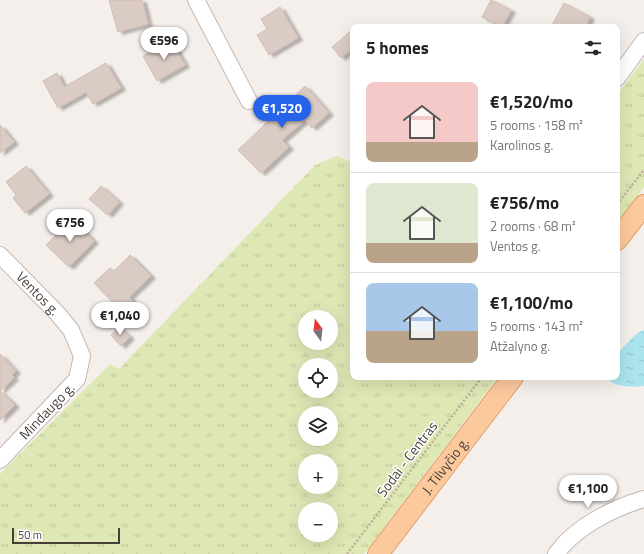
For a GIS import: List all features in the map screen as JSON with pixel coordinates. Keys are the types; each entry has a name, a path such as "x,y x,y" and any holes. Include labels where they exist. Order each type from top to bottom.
{"main road":[{"path":"620,236 644,205"},
{"name":"J. Tilvyčio g.","path":"378,554 511,380"}],"street":[{"path":"196,0 249,101"},
{"path":"620,74 644,41"},
{"name":"Ventos g.","path":"0,255 57,313 71,330 82,356"},
{"name":"Mindaugo g.","path":"0,460 77,379 82,356"},
{"path":"556,554 562,546 583,529 622,506 644,499"}],"path":[{"path":"620,200 644,170"},
{"name":"Sodai - Centras","path":"347,554 480,380"}],"green space":[{"path":"644,59 644,187 620,218 620,91"},
{"path":"337,156 350,162 350,380 496,380 364,554 0,554 0,474 110,364 119,369 315,165"}],"water":[{"path":"644,330 644,386 624,386 609,381 608,380 620,380 620,350"}],"building":[{"path":"109,0 142,0 148,24 118,32"},
{"path":"491,0 511,10 504,24 496,24 482,17"},
{"path":"564,3 590,17 586,24 553,24"},
{"path":"280,7 298,38 269,55 257,35 267,29 261,19"},
{"path":"350,32 350,50 341,58 332,47"},
{"path":"171,41 185,65 157,81 143,56"},
{"path":"106,63 121,88 93,104 86,92 58,108 43,81 57,73 64,87"},
{"path":"305,86 329,113 312,128 305,120 282,140 289,147 261,173 238,150"},
{"path":"0,125 14,142 0,153"},
{"path":"26,166 49,194 25,213 13,198 16,195 6,182"},
{"path":"101,186 119,202 108,215 89,199"},
{"path":"72,219 94,241 69,267 46,245"},
{"path":"130,255 151,276 129,297 134,302 123,313 94,283 110,268 114,271"},
{"path":"119,327 130,337 121,346 111,335"},
{"path":"0,354 16,371 12,375 14,378 0,391"},
{"path":"0,391 15,405 0,420"}]}
